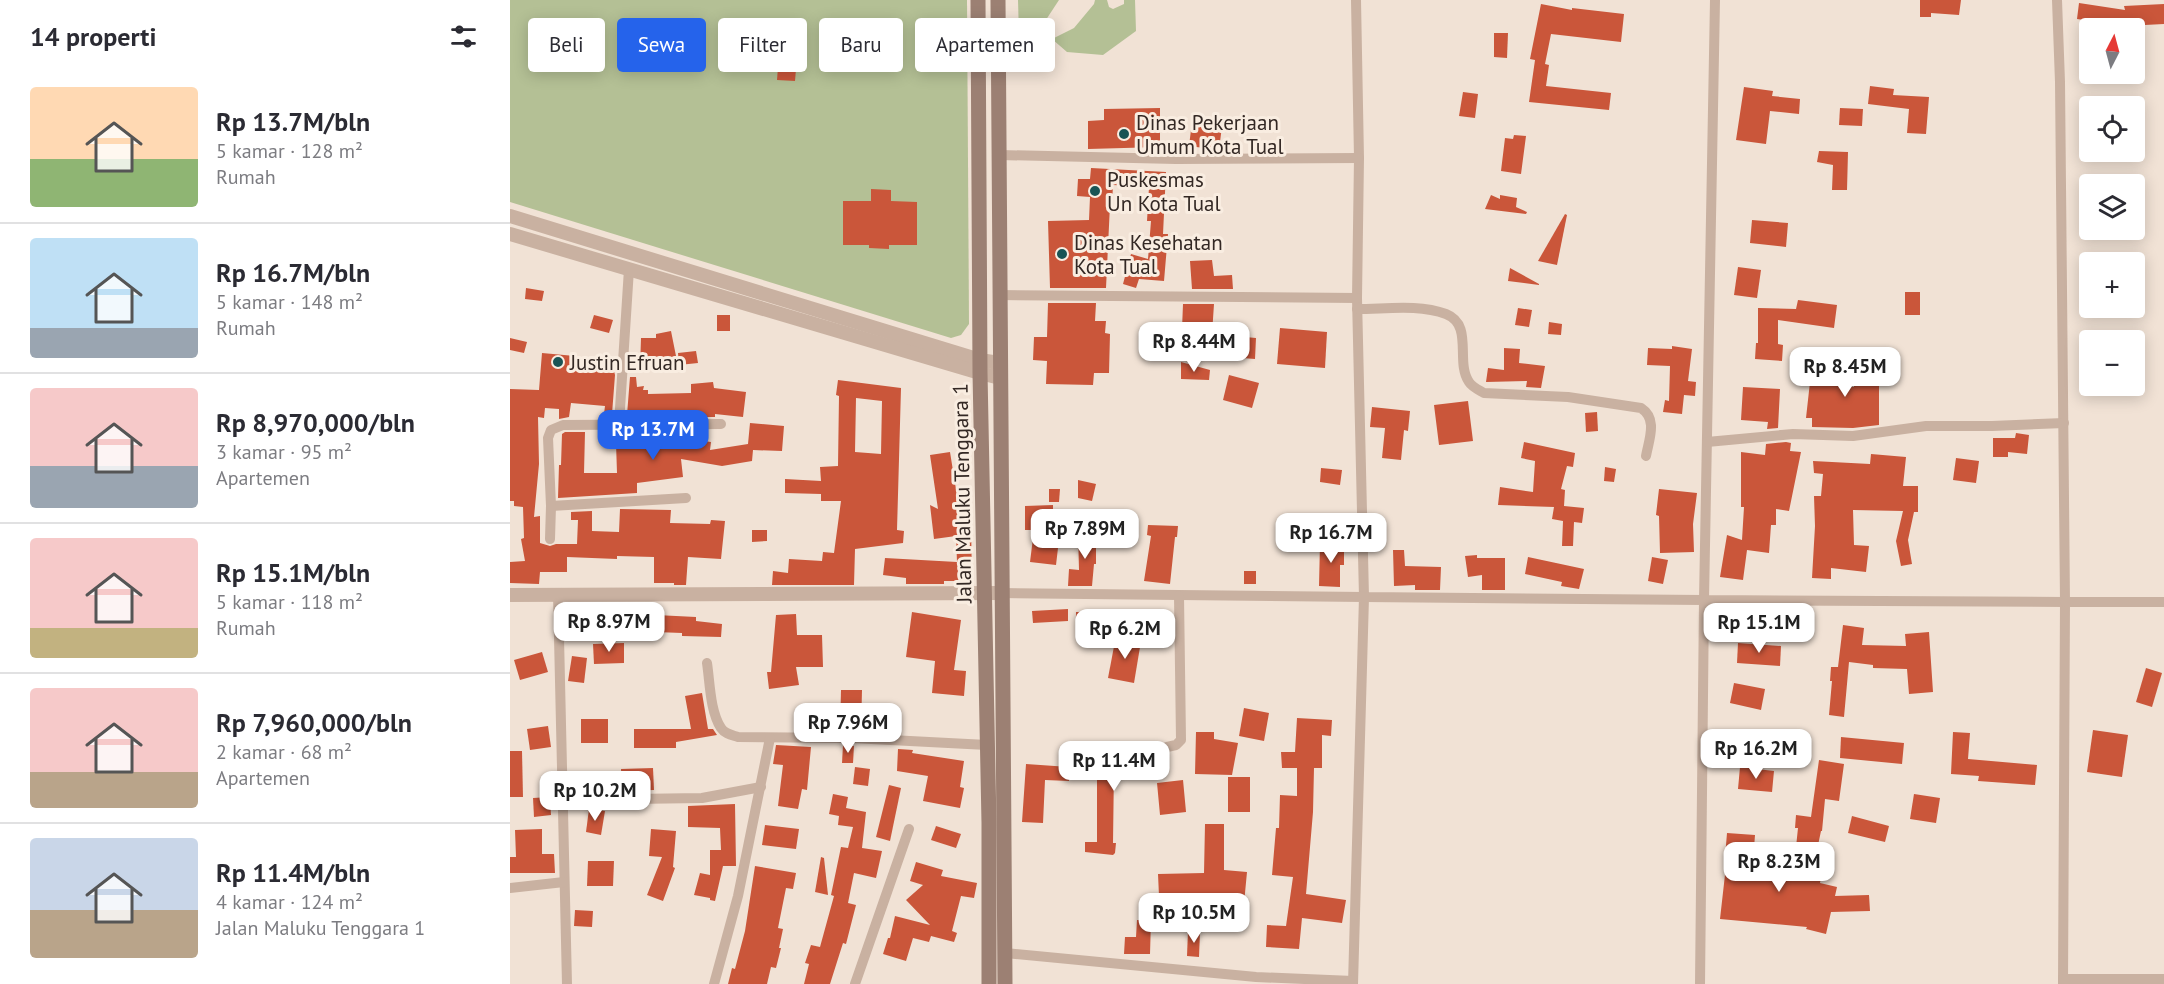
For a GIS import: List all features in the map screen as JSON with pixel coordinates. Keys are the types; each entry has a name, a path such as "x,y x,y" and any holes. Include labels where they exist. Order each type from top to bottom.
{"main road":[{"name":"Jalan Maluku Tenggara 1","path":"978,0 980,367 1005,746 1005,984"},
{"name":"Jalan Maluku Tenggara 1","path":"989,984 987,745 994,593 999,370 998,0"}],"street":[{"path":"1005,953 1256,977 1353,982 1364,597 1357,304 1359,159 1356,0"},
{"path":"1700,984 1704,600 1715,0"},
{"path":"2057,0 2061,82 2064,423 2063,982 2164,979"},
{"path":"1000,155 1176,159 1359,159"},
{"path":"510,216 980,367"},
{"path":"510,234 980,367 999,370"},
{"path":"619,424 629,269"},
{"path":"999,295 1357,304 1419,309 1446,314 1455,320 1461,330 1467,381 1474,387 1484,393 1568,397 1641,408 1649,413 1651,419 1646,456"},
{"path":"1707,442 1793,434 1853,436 1926,426 2064,423"},
{"path":"550,539 548,438 551,430 563,425 721,424"},
{"path":"551,506 687,498"},
{"path":"510,596 994,593 2164,602"},
{"path":"558,594 567,984"},
{"path":"1167,747 1176,745 1181,740 1179,596"},
{"path":"707,663 716,715 722,729 738,737 852,738 987,745"},
{"path":"714,984 738,896 770,738"},
{"path":"563,800 702,798 761,787"},
{"path":"855,984 909,829"},
{"path":"510,888 564,882"}],"green space":[{"path":"510,0 967,0 967,18 915,18 915,72 967,72 969,324 961,335 951,338 510,202"},
{"path":"1018,0 1059,0 1047,18 1019,18"},
{"path":"1095,0 1107,0 1109,7 1113,9 1124,4 1124,0 1135,0 1136,31 1103,55 1067,52 1055,42 1055,38 1074,28"}],"building":[{"path":"1920,0 1961,0 1959,15 1931,13 1931,17 1920,17"},
{"path":"2079,3 2125,10 2124,6 2164,4 2164,24 2145,25 2145,18 2077,19"},
{"path":"1541,4 1572,10 1572,8 1624,14 1621,42 1551,34 1545,64 1549,65 1546,86 1611,93 1609,110 1529,102 1535,60 1530,59"},
{"path":"1494,33 1508,33 1507,58 1494,57"},
{"path":"778,72 796,72 795,81 777,80"},
{"path":"1870,86 1894,89 1893,95 1929,97 1926,134 1907,133 1909,109 1868,104"},
{"path":"1744,87 1773,91 1772,96 1800,99 1799,114 1770,111 1766,144 1736,140"},
{"path":"1463,92 1478,94 1475,118 1459,116"},
{"name":"Dinas Pekerjaan Umum Kota Tual","path":"1160,108 1160,147 1088,149 1088,121 1104,120 1104,109"},
{"path":"1840,108 1863,109 1862,126 1839,125"},
{"path":"1192,122 1222,126 1219,150 1189,146"},
{"path":"1514,135 1526,136 1521,174 1501,171 1505,138 1513,139"},
{"path":"1819,151 1848,152 1847,190 1832,190 1833,165 1817,162"},
{"path":"1091,168 1166,172 1163,234 1168,234 1164,281 1139,279 1136,288 1123,284 1131,254 1148,259 1151,221 1147,221 1149,187 1113,185 1106,288 1050,288 1048,221 1089,220 1090,197 1077,196 1078,179 1090,179"},
{"path":"871,189 891,190 891,201 917,202 917,245 889,245 889,249 869,248 869,245 843,245 843,201 871,201"},
{"path":"1491,195 1500,199 1500,195 1517,198 1516,207 1527,212 1526,214 1485,209"},
{"path":"1565,214 1567,215 1557,265 1538,261"},
{"path":"1752,220 1788,223 1786,247 1750,243"},
{"path":"1212,260 1214,276 1232,275 1233,289 1192,289 1190,261"},
{"path":"1738,267 1761,270 1757,298 1734,295"},
{"path":"1510,268 1539,284 1539,285 1508,281"},
{"path":"526,288 544,291 542,301 525,299"},
{"path":"1905,292 1920,292 1920,315 1905,315"},
{"path":"1798,300 1837,305 1834,328 1778,320 1778,344 1783,345 1782,361 1755,359 1756,343 1758,343 1758,308 1796,309"},
{"path":"1048,303 1096,303 1095,321 1106,321 1105,333 1110,334 1109,373 1094,373 1093,385 1046,384 1047,361 1033,360 1034,337 1047,337"},
{"path":"1183,304 1214,304 1212,334 1256,338 1255,359 1191,354 1191,329 1182,329"},
{"path":"1518,308 1532,310 1529,327 1515,325"},
{"path":"594,315 613,320 609,333 590,328"},
{"path":"717,315 730,315 730,331 717,331"},
{"path":"1549,322 1562,324 1561,335 1548,334"},
{"path":"1280,328 1327,332 1325,368 1277,364"},
{"path":"671,331 677,361 640,368 641,338 656,338 656,334"},
{"path":"510,338 527,342 524,353 510,350"},
{"path":"1672,346 1692,349 1688,381 1696,382 1695,396 1684,395 1682,414 1663,412 1665,400 1669,401 1670,366 1647,365 1648,348 1672,349"},
{"path":"1504,348 1520,349 1519,363 1545,366 1541,388 1526,387 1527,381 1486,382 1488,368 1504,370"},
{"path":"696,351 698,363 679,365 678,353"},
{"path":"542,353 575,356 574,366 614,371 615,375 612,414 604,414 605,406 571,403 569,417 559,419 559,409 545,408 544,418 538,417 539,464 534,517 540,516 540,543 550,546 577,544 578,520 571,520 571,512 592,511 592,531 619,532 620,509 671,510 670,523 710,524 711,520 725,521 721,559 688,557 686,585 654,583 654,557 617,556 617,559 567,557 567,572 540,572 539,584 510,583 510,562 525,561 521,539 524,538 523,507 514,506 514,501 510,501 510,389 539,390"},
{"path":"1820,354 1831,356 1826,384 1854,387 1854,360 1879,360 1879,425 1853,428 1812,427 1812,418 1806,418 1810,382 1815,382"},
{"path":"1181,362 1210,370 1209,380 1181,379"},
{"path":"1229,375 1259,383 1252,408 1223,400"},
{"path":"630,377 636,377 637,387 644,386 643,390 648,390 648,394 691,393 691,384 713,382 714,388 746,392 743,417 715,414 715,417 627,415"},
{"path":"838,380 901,388 897,530 904,531 903,543 855,549 854,585 772,585 773,571 788,573 789,559 822,561 823,552 834,553 841,501 821,501 821,494 785,493 785,479 821,481 820,467 838,466 839,396 836,395","holes":["856,398 882,401 881,454 855,452"]},
{"path":"1743,387 1780,389 1778,428 1767,429 1768,422 1741,420"},
{"path":"1468,401 1473,441 1439,445 1434,405"},
{"path":"1372,407 1410,411 1408,431 1404,430 1401,460 1382,458 1385,428 1370,427"},
{"path":"1597,412 1598,431 1586,432 1585,413"},
{"path":"750,423 784,426 782,451 753,450 752,461 722,466 681,459 683,477 637,483 637,493 558,498 562,434 565,432 585,432 584,473 617,473 616,443 689,439 711,442 710,450 748,444"},
{"path":"2016,433 2029,435 2027,454 2008,452 2008,457 1993,457 1993,438 2015,438"},
{"path":"1524,442 1575,453 1573,467 1567,466 1561,489 1565,490 1564,506 1584,508 1582,523 1574,522 1573,546 1562,546 1563,521 1552,519 1554,507 1498,505 1500,487 1533,492 1535,461 1521,458"},
{"path":"1791,443 1790,451 1801,452 1789,511 1776,509 1776,525 1771,525 1769,553 1747,550 1743,580 1720,577 1727,535 1742,540 1744,507 1741,507 1741,452 1765,455 1766,444"},
{"path":"950,452 958,502 970,503 972,581 906,584 906,578 883,575 885,558 957,562 956,536 934,539 930,505 938,509 930,455"},
{"path":"1871,454 1906,457 1903,486 1918,486 1918,512 1914,512 1908,540 1912,564 1901,566 1896,541 1903,511 1853,510 1854,545 1869,546 1866,572 1831,568 1831,579 1812,578 1814,496 1821,496 1823,474 1814,473 1813,461 1870,464"},
{"path":"1956,458 1979,461 1976,483 1953,480"},
{"path":"1605,467 1616,469 1614,482 1604,481"},
{"path":"1321,468 1342,470 1340,485 1320,482"},
{"path":"1078,480 1096,484 1092,501 1078,498"},
{"path":"1049,489 1060,489 1059,502 1049,502"},
{"path":"1659,489 1697,493 1693,524 1694,552 1660,553 1659,516 1656,515"},
{"path":"1053,505 1053,548 1058,548 1056,565 1030,562 1034,530 1025,530 1025,506"},
{"path":"1148,525 1178,526 1170,584 1144,581 1151,536 1147,535"},
{"path":"752,530 767,530 767,541 752,542"},
{"path":"1078,531 1096,531 1096,564 1094,564 1092,586 1068,586 1069,569 1079,570"},
{"path":"1320,543 1344,543 1344,565 1340,565 1340,587 1319,586"},
{"path":"1393,550 1404,550 1405,566 1441,567 1440,590 1415,590 1415,585 1394,586"},
{"path":"1477,555 1477,558 1505,558 1505,590 1482,590 1482,575 1468,577 1465,556"},
{"path":"1528,557 1584,569 1579,589 1561,586 1562,582 1525,574"},
{"path":"1652,557 1668,560 1663,584 1648,581"},
{"path":"1244,571 1256,571 1256,584 1244,584"},
{"path":"1068,609 1068,621 1033,623 1032,611"},
{"path":"912,612 961,620 954,670 966,671 964,696 932,693 935,661 906,657"},
{"path":"1076,612 1112,612 1112,625 1076,625"},
{"path":"796,614 797,635 822,635 823,667 796,667 799,685 769,689 767,672 771,672 776,615"},
{"path":"656,615 696,617 696,621 722,624 721,637 682,636 682,633 656,632"},
{"path":"1843,625 1864,628 1862,645 1906,646 1905,634 1929,632 1933,692 1909,694 1907,669 1873,668 1873,665 1849,662 1844,717 1829,715 1831,667 1838,667"},
{"path":"1116,636 1141,641 1134,683 1108,678"},
{"path":"624,643 624,663 594,664 593,644"},
{"path":"1738,643 1781,646 1780,666 1737,663"},
{"path":"542,652 548,672 520,680 514,660"},
{"path":"572,656 587,658 584,683 568,681"},
{"path":"2146,668 2162,673 2152,707 2136,702"},
{"path":"1734,683 1765,689 1761,710 1730,703"},
{"path":"841,690 862,690 861,731 840,730"},
{"path":"702,693 708,729 713,729 717,735 676,742 676,748 634,748 634,729 691,729 685,696"},
{"path":"1244,708 1269,713 1264,741 1239,736"},
{"path":"1297,718 1332,720 1331,736 1322,735 1322,768 1314,768 1306,894 1346,900 1342,923 1302,918 1299,949 1266,947 1267,925 1286,926 1293,877 1272,875 1276,828 1279,828 1280,795 1297,796 1297,768 1282,768 1281,752 1295,752"},
{"path":"581,719 608,719 608,743 581,743"},
{"path":"548,726 551,747 530,750 527,729"},
{"path":"2093,730 2128,735 2122,777 2087,772"},
{"path":"1196,732 1214,732 1214,739 1238,743 1232,775 1195,774"},
{"path":"1953,732 1970,733 1968,759 2037,765 2035,785 1978,781 1979,776 1951,774"},
{"path":"1841,737 1904,743 1902,764 1840,758"},
{"path":"776,745 811,747 807,790 802,789 798,809 778,806 783,765 773,764"},
{"path":"843,745 854,746 853,763 842,763"},
{"path":"898,749 964,761 960,787 964,788 960,808 923,801 928,776 897,771"},
{"path":"1097,749 1161,753 1159,771 1114,767 1113,843 1116,843 1113,855 1085,852 1085,842 1097,842"},
{"path":"510,751 522,751 523,797 510,797"},
{"path":"1819,760 1844,764 1839,801 1825,799 1822,831 1817,850 1796,847 1798,828 1795,828 1796,815 1811,817"},
{"path":"1026,764 1069,767 1069,781 1045,780 1043,823 1022,822"},
{"path":"855,767 870,769 868,786 853,784"},
{"path":"1740,767 1774,771 1772,792 1738,789"},
{"path":"653,768 654,790 622,791 621,769"},
{"path":"1228,777 1250,777 1250,812 1228,812"},
{"path":"1183,780 1186,812 1160,815 1157,783"},
{"path":"889,785 901,788 890,841 876,837"},
{"path":"833,794 848,797 846,808 866,812 862,848 882,851 876,878 854,873 848,903 856,905 846,944 843,943 830,984 804,984 809,964 805,963 811,945 820,947 834,896 831,895 841,847 848,848 853,827 838,825 839,816 829,814"},
{"path":"1914,794 1940,798 1936,823 1910,819"},
{"path":"550,797 551,815 534,817 533,798"},
{"path":"735,804 736,866 723,866 715,901 694,895 700,873 710,875 710,850 721,850 720,828 688,827 688,806"},
{"path":"589,809 605,811 601,835 586,832"},
{"path":"1852,816 1889,826 1885,842 1848,833"},
{"path":"1205,824 1224,824 1224,870 1247,872 1243,914 1218,912 1219,895 1159,896 1158,874 1204,873"},
{"path":"765,825 799,829 796,849 762,845"},
{"path":"936,826 961,834 956,848 931,840"},
{"path":"542,829 542,854 554,854 555,873 510,873 510,857 516,857 515,830"},
{"path":"651,829 676,831 673,867 675,868 663,901 647,895 662,857 649,856"},
{"path":"1727,833 1755,835 1752,875 1808,881 1814,854 1825,857 1820,883 1837,887 1835,896 1869,895 1870,911 1831,912 1826,934 1806,929 1807,927 1720,919 1727,857 1725,857"},
{"path":"821,857 824,858 828,895 815,892"},
{"path":"588,861 614,861 613,886 587,886"},
{"path":"916,862 943,870 941,876 977,883 974,898 961,896 952,931 957,933 954,942 931,936 929,942 913,938 906,961 883,954 888,938 890,938 895,916 930,925 906,900 923,885 910,881"},
{"path":"755,866 796,873 793,889 786,888 778,928 783,929 779,948 781,948 776,968 771,967 767,984 728,984 732,968 735,969 745,931"},
{"path":"575,910 593,911 592,927 574,926"},
{"path":"1137,920 1151,920 1150,954 1124,954 1125,937 1136,937"},
{"path":"1188,931 1200,932 1199,957 1187,956"}],"place":[{"name":"Dinas Pekerjaan Umum Kota Tual","path":"1124,134"},
{"name":"Puskesmas Un Kota Tual","path":"1095,191"},
{"name":"Dinas Kesehatan Kota Tual","path":"1062,254"},
{"name":"Justin Efruan","path":"558,362"}]}
